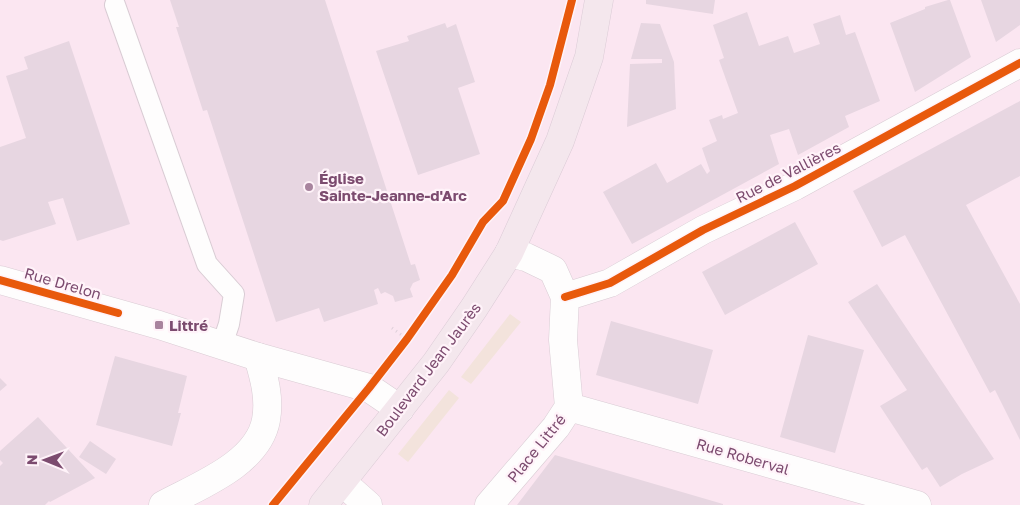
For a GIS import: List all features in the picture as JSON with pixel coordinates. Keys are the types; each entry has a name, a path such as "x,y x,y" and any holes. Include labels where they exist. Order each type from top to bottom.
{"main road":[{"name":"Boulevard Jean Jaurès","path":"324,505 436,363 509,252 560,142 589,57 599,0"}],"street":[{"name":"Rue de Vallières","path":"565,297 610,283 703,230 804,181 1020,63"},
{"path":"509,252 526,257 553,270 565,297"},
{"name":"Rue Drelon","path":"0,280 151,322 258,356 369,388 400,409"},
{"name":"Place Littré","path":"489,505 556,427 569,407 563,340 565,297"},
{"path":"163,505 235,465 248,453 260,437 266,422 268,402 266,381 258,356"},
{"name":"Rue Roberval","path":"569,407 917,505"},
{"path":"342,482 368,505"}],"lane":[{"path":"115,5 207,264 234,294 229,324 222,345"}],"path":[{"path":"402,346 413,331"}],"shaded area":[{"path":"0,0 1020,0 1020,505 0,505"},
{"path":"510,314 521,322 471,384 461,377"},
{"path":"449,390 459,398 408,462 398,454"}],"building":[{"name":"Église Sainte-Jeanne-d'Arc","path":"170,0 325,0 411,265 415,264 420,280 413,283 410,289 413,297 395,302 393,296 385,292 381,294 378,288 374,290 378,304 324,322 319,308 276,322 207,110 203,111 176,27 179,27"},
{"path":"646,0 715,0 713,14 646,4"},
{"path":"950,0 971,57 915,92 890,23 925,9 925,7"},
{"path":"981,0 1020,0 1020,25 996,42"},
{"path":"747,12 759,46 788,36 794,53 820,44 813,24 840,15 846,35 855,32 880,101 845,116 849,127 798,155 789,129 770,135 779,164 632,244 603,192 656,163 667,183 701,164 707,174 710,171 702,148 717,141 709,120 722,115 723,119 738,113 719,60 724,58 713,25"},
{"path":"445,23 447,28 456,24 475,82 458,88 480,154 418,175 376,51 409,41 407,36"},
{"path":"641,23 660,24 674,62 676,109 627,127 630,64 662,63 662,59 631,59"},
{"path":"69,41 130,224 77,241 63,198 48,202 56,224 3,241 0,240 0,147 26,138 6,76 28,69 24,57"},
{"path":"1020,101 1020,176 966,205 1020,304 1020,440 995,390 990,393 905,235 882,247 853,191"},
{"path":"795,222 818,264 725,315 702,272"},
{"path":"877,284 994,459 940,487 927,467 922,470 880,406 907,390 848,302"},
{"path":"611,321 713,350 698,404 596,375"},
{"path":"808,335 864,350 835,453 780,437"},
{"path":"115,356 187,376 178,413 181,413 172,446 96,425"},
{"path":"0,378 7,385 0,391"},
{"path":"38,417 95,478 49,501 45,505 0,505 0,466 3,463 0,460 0,451"},
{"path":"90,441 116,459 106,474 79,457"},
{"path":"555,455 723,504 723,505 517,505"}],"cycle path":[{"path":"273,505 407,339 452,275 483,222 503,201 531,139 550,85 572,0"},
{"path":"565,297 610,283 703,230 795,186 1020,63"},
{"path":"0,280 118,313"}],"place":[{"name":"Église Sainte-Jeanne-d'Arc","path":"309,187"},
{"name":"Littré","path":"159,325"}]}
